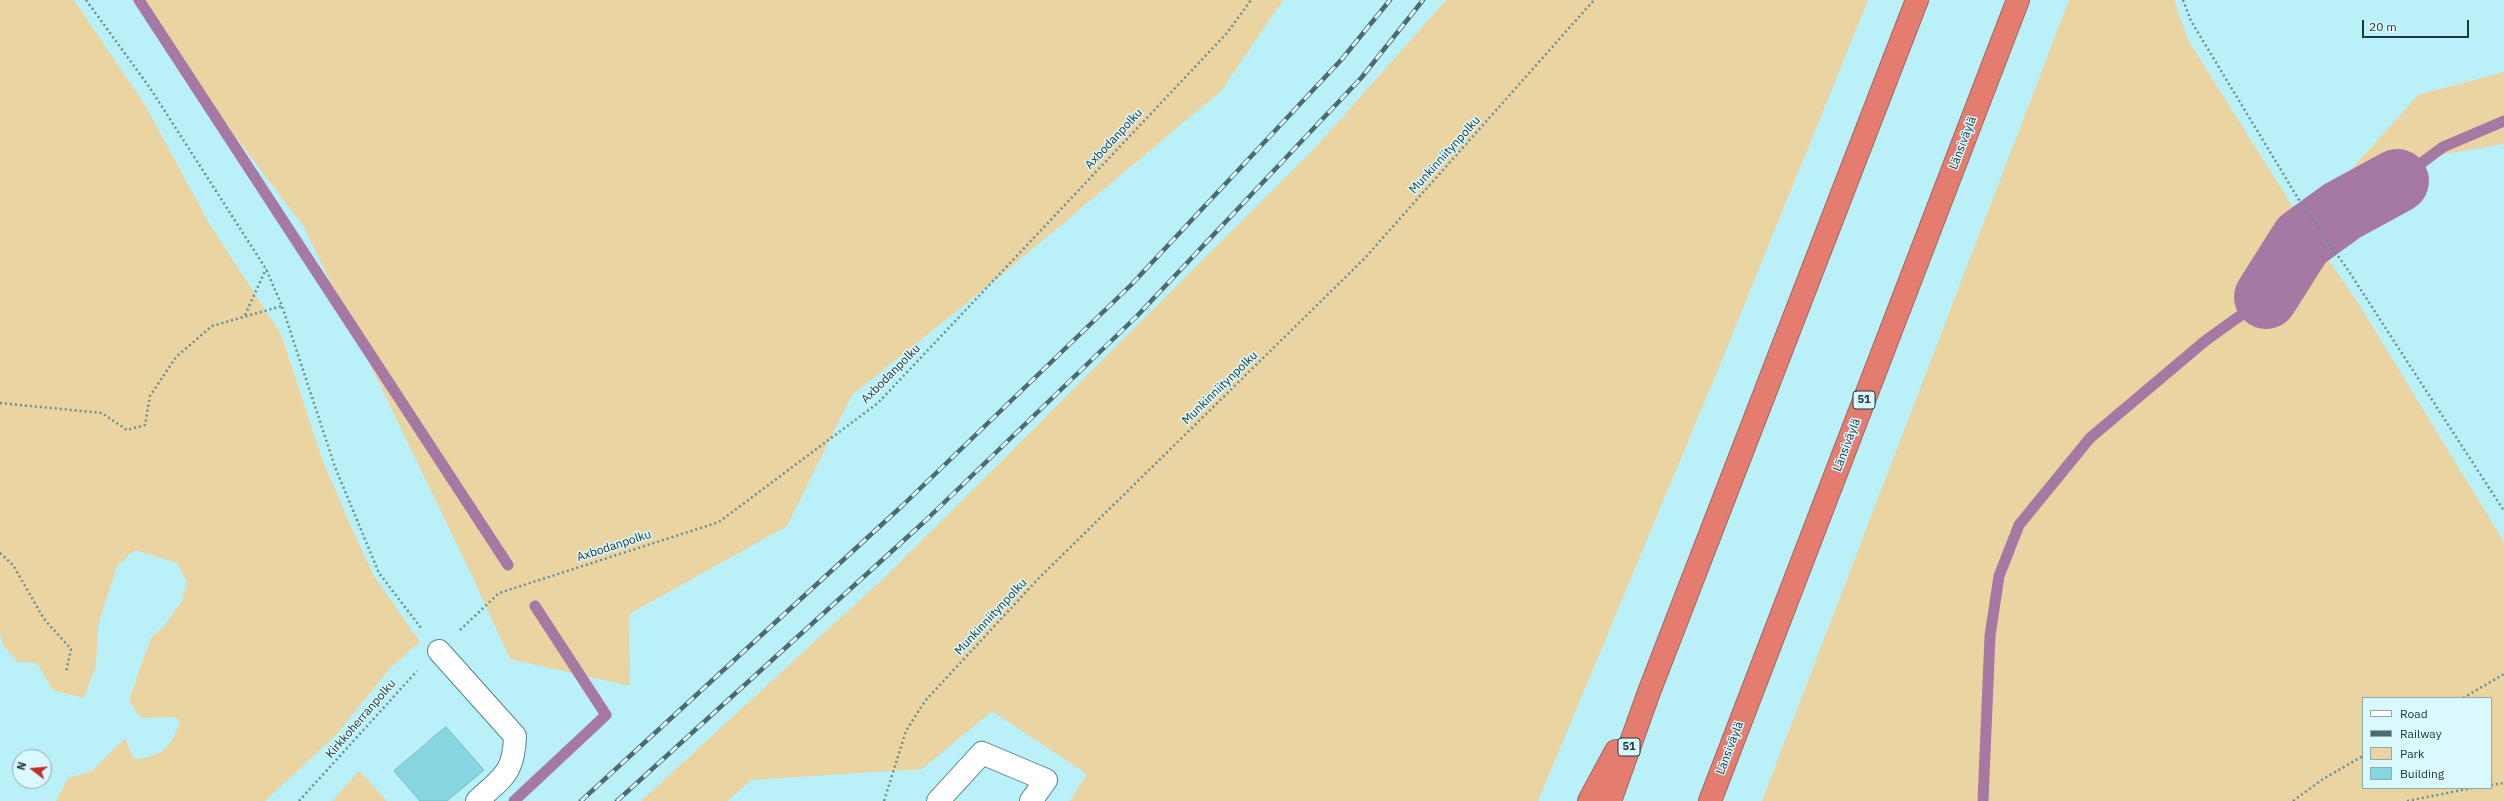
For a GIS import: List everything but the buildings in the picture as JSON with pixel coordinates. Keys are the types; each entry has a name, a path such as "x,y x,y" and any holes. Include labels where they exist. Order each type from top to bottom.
{"highway":[{"name":"51","path":"1610,801 1649,692 1917,0"},
{"name":"Länsiväylä","path":"1710,801 2018,0"},
{"path":"1589,801 1649,692"}],"lane":[{"path":"439,651 515,736 514,758 507,774 477,801"},
{"path":"938,801 982,753 1046,780 1031,801"}],"path":[{"path":"86,0 150,88 266,269 282,306 335,467 379,573 439,651"},
{"name":"Axbodanpolku","path":"439,651 499,593 719,522 878,403 1227,33 1251,0"},
{"name":"Munkinniitynpolku","path":"884,801 906,731 925,701 1039,578 1364,259 1594,0"},
{"path":"2183,0 2191,21 2299,200 2348,270 2504,512"},
{"path":"244,316 266,269"},
{"path":"0,403 102,413 126,430 145,425 150,396 176,357 212,326 282,306"},
{"path":"0,552 13,565 44,619 71,649 66,672"},
{"name":"Kirkkoherranpolku","path":"299,801 412,675 439,651"},
{"path":"2465,697 2504,674"},
{"path":"2293,801 2324,779 2362,757"},
{"path":"2492,785 2504,783"},
{"path":"2407,801 2467,789"}],"green space":[{"path":"0,0 74,0 145,105 210,225 281,334 321,456 347,518 374,576 420,642 391,667 336,735 265,801 56,801 68,778 92,771 125,738 134,759 152,756 164,750 169,745 180,722 175,717 141,718 129,700 151,638 164,626 182,601 187,582 177,563 135,550 117,566 98,625 96,666 84,698 53,690 37,663 18,662 4,646 0,635"},
{"path":"132,0 1283,0 1221,91 999,277 852,395 787,526 629,614 630,686 510,659 474,580 304,227"},
{"path":"1446,0 1868,0 1724,355 1538,801 1070,801 1087,774 992,711 922,769 751,780 728,801 641,801 886,576 1315,148"},
{"path":"2069,0 2174,0 2188,40 2303,223 2418,95 2504,72 2504,144 2439,155 2337,238 2318,245 2360,306 2504,542 2504,801 1762,801"},
{"path":"359,771 387,801 332,801"}],"waterway":[{"path":"139,0 508,565"},
{"path":"1983,801 1990,636 1999,576 2019,525 2090,438 2205,341 2316,261 2350,230 2397,181 2443,147 2504,121"},
{"path":"2266,297 2302,240 2342,211 2397,181"},
{"path":"514,801 606,715 535,606"}],"railway":[{"path":"581,801 903,505 1131,285 1342,59 1390,0"},
{"path":"617,801 924,522 1137,316 1362,77 1423,0"}]}
